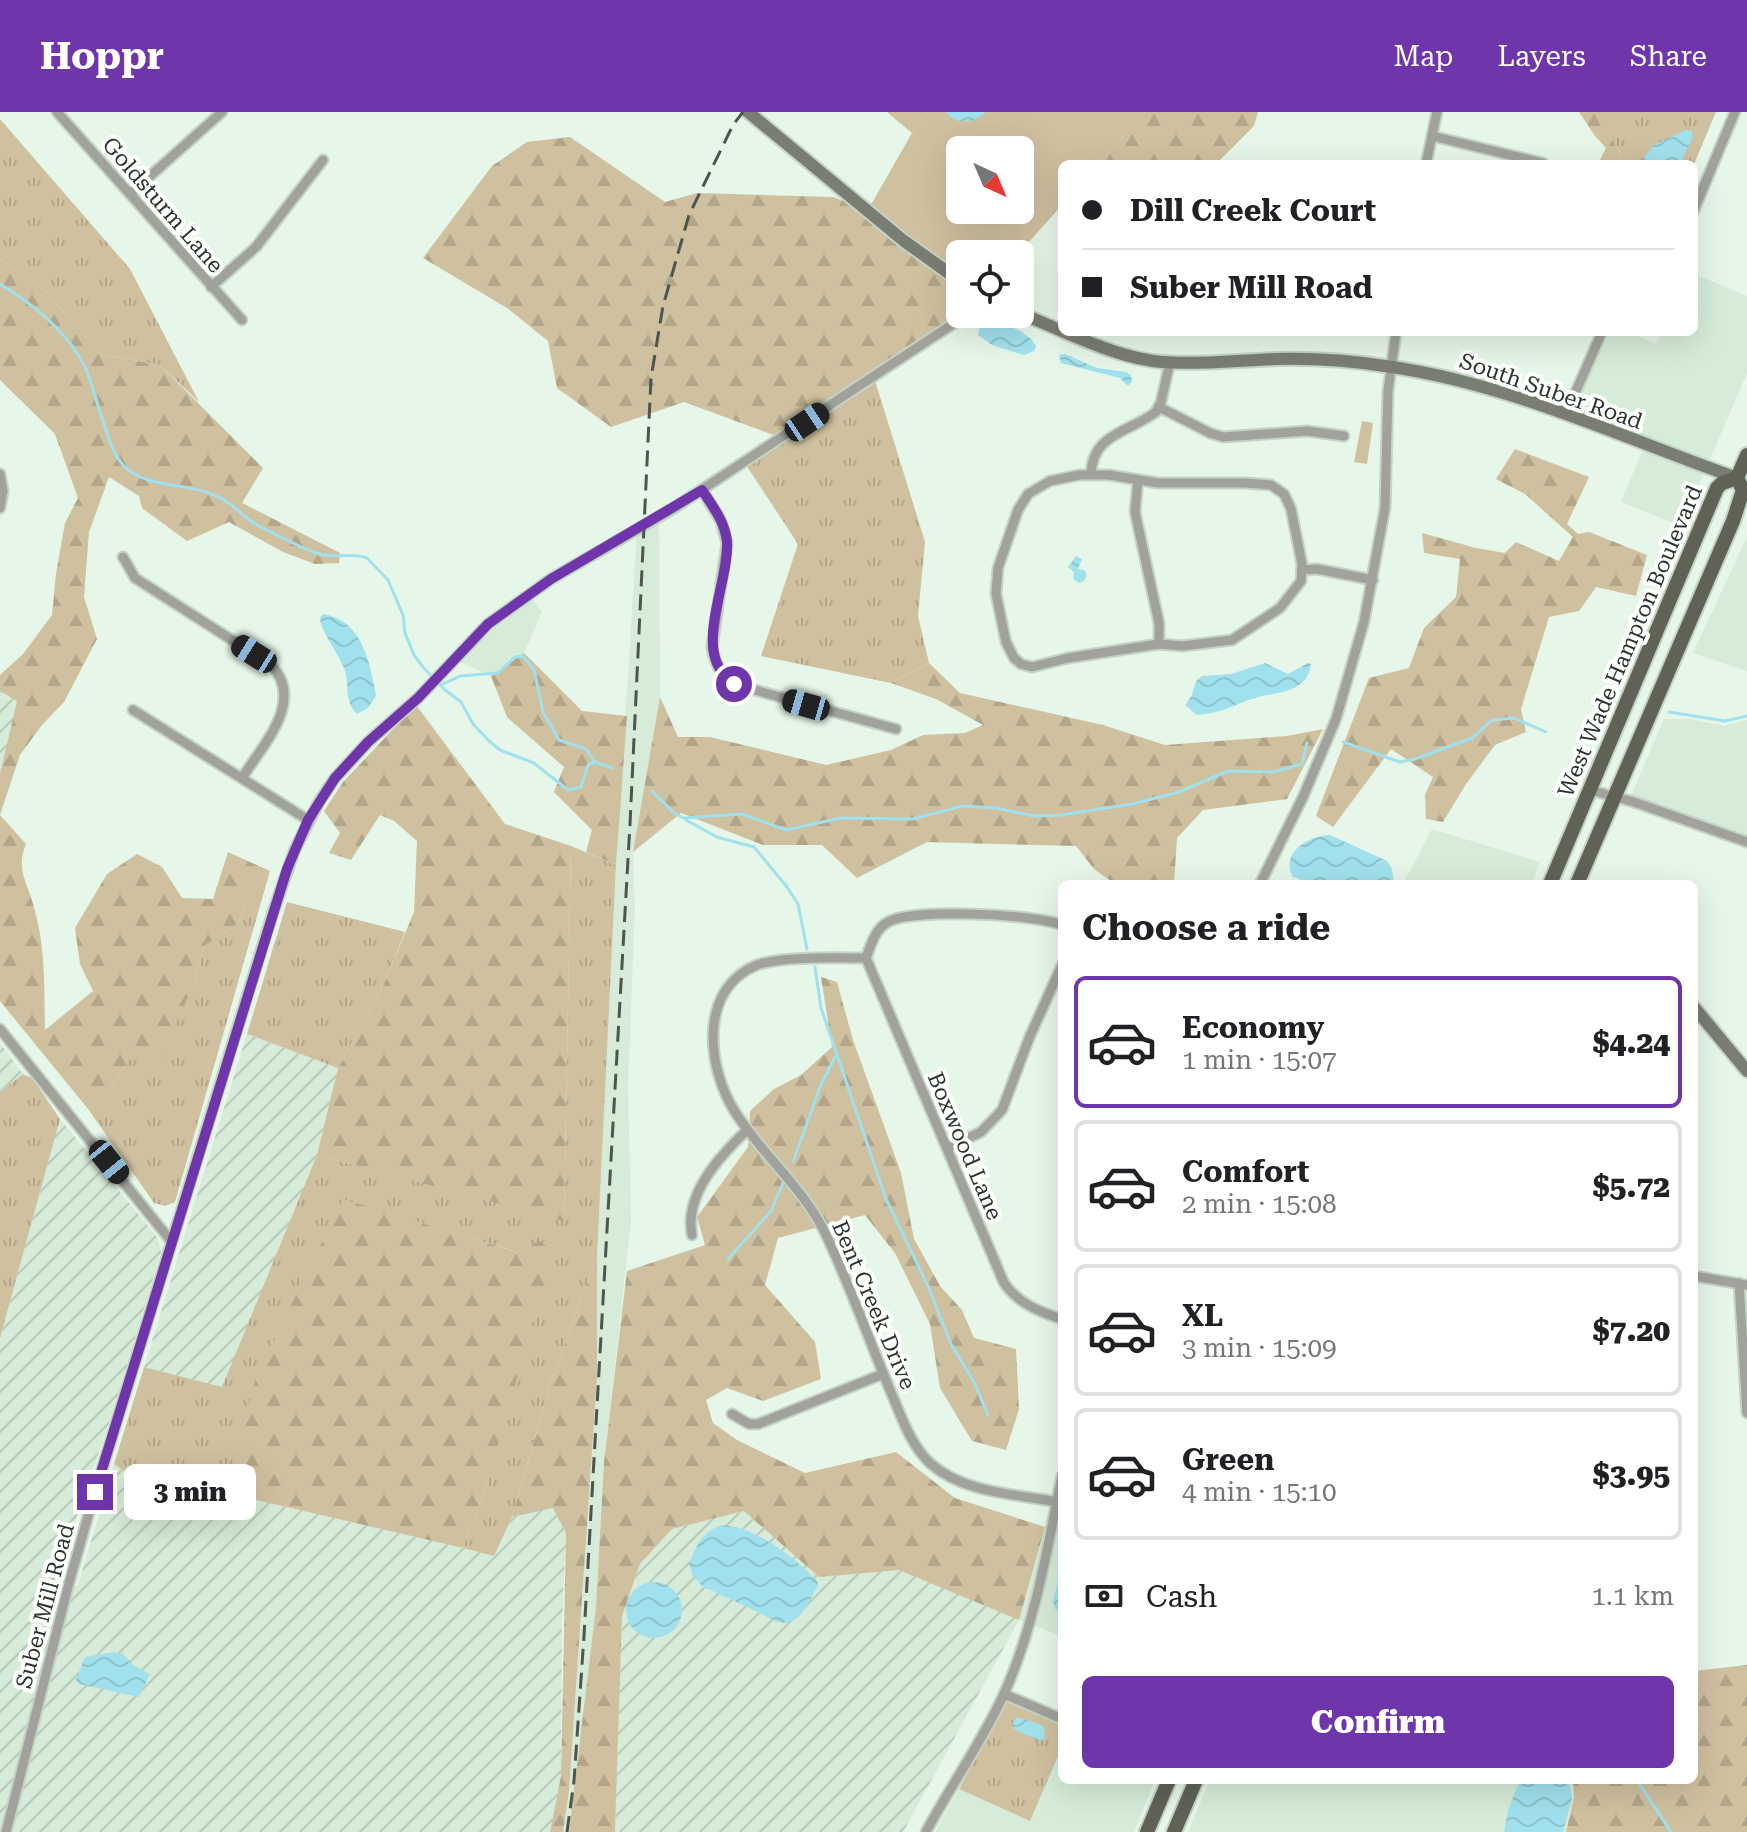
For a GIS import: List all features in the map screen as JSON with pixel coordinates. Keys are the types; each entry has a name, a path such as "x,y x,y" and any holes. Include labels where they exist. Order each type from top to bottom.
{"main road":[{"path":"1742,480 1747,455"},
{"name":"West Wade Hampton Boulevard","path":"1552,880 1717,488 1722,483 1742,480 1743,490 1733,521 1579,880"},
{"path":"1147,1832 1167,1784"},
{"path":"1174,1832 1194,1784"}],"street":[{"name":"Goldsturm Lane","path":"58,112 242,320"},
{"path":"130,194 222,112"},
{"path":"748,112 904,241 946,271"},
{"path":"1427,160 1437,112"},
{"path":"1698,200 1735,112"},
{"path":"1432,136 1531,160"},
{"path":"211,287 256,247 323,160"},
{"name":"South Suber Road","path":"1034,319 1058,330"},
{"name":"Suber Mill Road","path":"6,1832 67,1591 171,1241 272,915 295,849 320,800 351,760 430,685 488,624 515,603 702,490 947,328"},
{"name":"South Suber Road","path":"1074,336 1132,356 1170,362 1204,364 1310,359 1391,367 1476,384 1742,480"},
{"path":"1262,880 1303,797 1336,719 1373,580 1385,508 1388,391 1395,336"},
{"path":"1566,414 1600,336"},
{"path":"1091,474 1092,458 1098,446 1147,419 1159,407 1170,362"},
{"path":"1159,407 1223,437 1307,431 1344,436"},
{"path":"0,474 3,491 0,508"},
{"path":"1091,474 1138,480 1271,485 1284,494 1291,509 1302,570 1295,592 1280,608 1232,640 1182,646 1159,644 1068,658 1032,667 1014,658 1006,642 996,594 998,568 1018,510 1028,494 1050,481 1091,474"},
{"path":"1138,480 1135,512 1159,623 1159,644"},
{"path":"702,490 721,521 727,543 712,647 716,663 725,677 740,686 896,729"},
{"path":"123,557 135,578 271,665 281,677 286,691 283,710 242,778"},
{"path":"1302,570 1317,569 1373,580"},
{"path":"133,710 308,820"},
{"path":"1590,790 1634,802 1747,842"},
{"path":"866,958 875,936 884,925 905,916 1011,917 1044,919 1058,924"},
{"name":"Bent Creek Drive","path":"866,958 768,962 745,972 726,990 715,1018 714,1061 725,1094 747,1130 796,1187 819,1221 915,1445 938,1470 957,1480 984,1489 1057,1502"},
{"name":"Boxwood Lane","path":"866,958 999,1272 1010,1291 1029,1306 1058,1317"},
{"path":"947,1148 981,1132 1002,1110 1058,974"},
{"path":"1698,1012 1747,1071"},
{"path":"0,1029 171,1241"},
{"path":"692,1235 690,1216 705,1181 747,1130"},
{"path":"1698,1277 1743,1284 1747,1413"},
{"path":"732,1414 749,1424 758,1424 883,1374"},
{"path":"926,1832 1004,1694 1033,1611 1058,1497"},
{"path":"1004,1694 1058,1717"}],"shaded area":[{"path":"1698,276 1747,296 1747,373 1681,526 1621,502 1645,445 1563,411 1594,336 1637,336 1656,344 1660,336 1698,336"},
{"path":"659,520 660,697 633,852 635,908 628,1084 631,1222 604,1462 596,1607 576,1790 569,1832 563,1832 569,1791 597,1377 597,1256 616,865 637,532"},
{"path":"1747,537 1747,671 1693,653"},
{"path":"531,597 542,612 524,653 491,676 456,660 483,632"},
{"path":"0,691 17,701 0,774"},
{"path":"1664,719 1690,719 1724,726 1747,720 1747,838 1631,796"},
{"path":"1432,829 1540,862 1533,880 1405,880"},
{"path":"247,1034 338,1068 317,1155 222,1388 144,1367"},
{"path":"0,1043 23,1074 0,1092"},
{"path":"60,1119 157,1237 161,1252 114,1408 50,1596 78,1585 114,1464 142,1483 192,1489 217,1510 239,1496 494,1555 512,1517 553,1507 566,1533 561,1776 550,1832 0,1832 0,1338"},
{"path":"745,1511 819,1577 899,1569 1019,1620 903,1832 615,1832 622,1616 640,1564 672,1529"},
{"path":"1045,1527 1058,1529 1058,1635 1019,1620"},
{"path":"1058,1756 1058,1784 1153,1784 1134,1832 935,1832 959,1789 1030,1821"},
{"path":"1208,1784 1573,1784 1574,1796 1566,1832 1188,1832"}],"green space":[{"path":"887,112 927,112 912,133"},
{"path":"927,112 1145,112 1103,160 1058,160 1058,209 1031,240 946,240 946,268 868,210"},
{"path":"1145,112 1258,112 1254,126 1220,160 1103,160"},
{"path":"1579,112 1633,112 1606,129 1620,153 1618,160 1600,160 1606,148"},
{"path":"1633,112 1716,112 1696,160 1618,160 1620,152 1605,129"},
{"path":"0,119 130,269 199,402 160,365 101,354 45,291 0,259"},
{"path":"570,137 665,202 697,193 833,197 868,210 946,268 946,324 779,437 684,402 611,427 557,388 548,341 507,308 423,258 492,166 527,142"},
{"path":"0,259 45,291 101,354 160,365 263,468 242,503 340,553 339,563 315,564 283,552 229,522 187,541 142,508 139,496 109,477 89,532 84,597 97,639 64,702 20,755 0,815 0,774 17,701 0,691 0,675 23,654 52,615 65,523 78,498 55,434 0,380"},
{"path":"873,374 925,542 918,616 929,663 891,683 761,656 798,544 744,462"},
{"path":"1362,421 1373,423 1367,464 1354,462"},
{"path":"1515,449 1589,477 1567,524 1578,534 1589,532 1647,555 1636,596 1596,587 1579,611 1549,617 1521,709 1526,732 1495,745 1443,822 1426,819 1425,795 1433,777 1391,749 1333,827 1316,816 1369,678 1409,668 1424,628 1456,597 1460,559 1424,553 1422,533 1505,553 1516,542 1559,561 1573,537 1525,494 1496,479"},
{"path":"524,653 582,711 627,716 616,865 586,852 592,830 554,792 564,767 507,717 491,676"},
{"path":"929,663 960,693 1103,725 1165,745 1287,736 1323,729 1287,799 1203,810 1177,838 1174,880 1109,880 1094,869 1076,846 927,842 857,878 822,845 763,845 681,813 633,852 660,697 678,737 710,737 826,765 891,750 923,735 965,733 983,725 936,699 891,683"},
{"path":"416,705 505,824 571,846 564,1221 317,1155 338,1068 382,988 414,912 417,841 394,821 380,815 351,860 329,853 340,833 324,811 343,782"},
{"path":"0,815 26,844 22,867 40,935 45,1030 93,991 80,964 75,928 107,874 137,854 162,867 182,898 213,899 228,852 270,871 248,900 237,924 204,946 195,981 161,1059 128,1060 111,1088 88,1109 0,1001"},
{"path":"571,846 616,865 597,1256 551,1382 512,1517 494,1556 463,1548 488,1481 541,1242 514,1251 343,1200 228,1490 239,1496 217,1510 192,1489 142,1483 114,1464 144,1367 222,1387 317,1155 564,1220"},
{"path":"270,871 175,1202 165,1206 154,1203 88,1109 111,1088 128,1060 195,981 204,946 237,924 248,900"},
{"path":"287,902 405,932 382,988 338,1068 247,1034"},
{"path":"821,977 837,982 853,1040 901,1173 914,1239 940,1286 962,1310 974,1338 1016,1349 1019,1409 1006,1450 972,1441 940,1388 930,1324 895,1253 865,1215 778,1238 765,1285 815,1342 821,1379 763,1401 727,1388 706,1400 713,1423 737,1440 805,1473 896,1452 955,1498 1045,1527 1019,1620 899,1570 819,1577 744,1511 672,1529 640,1564 622,1616 615,1832 569,1832 596,1607 604,1462 627,1271 705,1245 697,1217 748,1147 750,1111 774,1089 801,1075 832,1047"},
{"path":"23,1074 33,1079 60,1119 0,1338 0,1092"},
{"path":"343,1199 513,1251 541,1241 555,1243 488,1481 463,1548 239,1496 228,1490 256,1377"},
{"path":"597,1256 597,1377 569,1791 563,1832 550,1832 561,1776 566,1533 553,1508 512,1517 551,1382"},
{"path":"1747,1665 1747,1832 1566,1832 1574,1797 1573,1784 1698,1784 1698,1671"},
{"path":"1011,1693 1058,1714 1058,1756 1030,1821 959,1789"}],"water":[{"path":"946,112 986,112 976,119 960,121"},
{"path":"1685,130 1692,131 1693,137 1682,160 1642,160 1654,145"},
{"path":"1014,328 1036,346 1034,351 1024,355 992,345 978,335 979,329"},
{"path":"1065,354 1097,368 1126,372 1131,375 1132,382 1128,386 1120,378 1061,363 1059,355"},
{"path":"1076,556 1082,559 1078,569 1084,570 1087,575 1079,583 1073,579 1074,572 1068,567"},
{"path":"323,614 337,618 356,634 367,658 376,696 368,708 357,714 348,698 342,665 321,623"},
{"path":"1265,663 1288,674 1311,664 1303,682 1288,690 1206,714 1197,715 1185,705 1196,681 1202,676 1231,674"},
{"path":"1330,835 1387,861 1393,880 1300,880 1292,876 1290,859 1294,852 1306,842"},
{"path":"721,1525 760,1537 797,1562 817,1581 811,1599 798,1617 786,1623 778,1622 702,1586 693,1576 689,1565 697,1546 704,1536"},
{"path":"1058,1581 1058,1611 1053,1601"},
{"path":"654,1582 674,1590 682,1610 674,1630 654,1638 634,1630 626,1610 634,1590"},
{"path":"114,1652 123,1654 133,1665 150,1674 139,1697 79,1684 76,1680 85,1657"},
{"path":"1017,1717 1042,1725 1044,1739 1040,1741 1014,1729 1013,1722"},
{"path":"1518,1784 1569,1784 1572,1798 1563,1832 1504,1832 1508,1810"}],"waterway":[{"path":"0,284 49,320 79,356 112,446 131,472 152,481 215,495 253,522 313,552 367,558 388,580 403,615 405,633 414,655 445,690 461,702 473,724 489,741 500,750 534,763 568,790 581,787 588,765 595,762 612,768"},
{"path":"441,685 460,676 498,673 515,657 523,656 534,670 543,712 559,740 586,749 595,762"},
{"path":"1669,712 1725,721 1747,716"},
{"path":"1343,742 1400,762 1472,738 1492,720 1514,718 1546,732"},
{"path":"652,791 683,818 742,814 786,830 841,818 913,819 962,806 996,808 1034,816 1061,815 1132,804 1179,792 1228,771 1273,772 1302,764 1307,743"},
{"path":"686,820 717,837 754,847 798,904 807,949"},
{"path":"815,967 821,1008 886,1199 928,1286 951,1344 974,1382 988,1415"},
{"path":"793,1162 820,1087 836,1055"},
{"path":"728,1259 771,1211 783,1183"},
{"path":"1640,1784 1671,1832"}],"railway":[{"path":"567,1832 574,1781 584,1636 630,824 651,378 663,306 689,215 733,125 743,112"}],"route":[{"path":"95,1492 287,869 308,820 335,778 498,616 567,569 702,490 726,534 726,558 712,647 718,668 734,684"}]}
